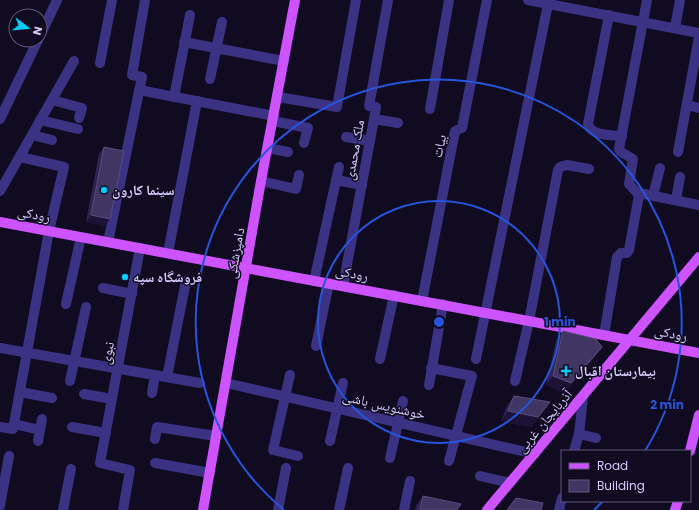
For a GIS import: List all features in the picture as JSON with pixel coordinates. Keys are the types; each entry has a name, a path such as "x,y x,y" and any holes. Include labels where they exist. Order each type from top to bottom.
{"main road":[{"name":"دامپزشکی","path":"203,510 247,268 261,181 278,97 295,0"},
{"name":"رودکی","path":"0,222 699,353"},
{"name":"آذربایجان غربی","path":"487,510 699,257"},
{"path":"690,450 699,415"}],"street":[{"path":"48,19 57,0"},
{"path":"100,63 112,0"},
{"path":"108,242 142,77 132,75 145,0"},
{"path":"278,97 337,107 356,0"},
{"name":"ملک محمدی","path":"343,286 376,108 369,106 388,0"},
{"path":"430,109 449,0"},
{"name":"بیات","path":"422,301 455,131 462,128 487,0"},
{"path":"639,195 629,184 634,159 620,150 647,0"},
{"path":"675,28 680,0"},
{"path":"534,1 548,4 580,5 609,16 699,32"},
{"path":"476,359 548,4"},
{"path":"174,97 190,15"},
{"path":"609,16 588,124 594,132 622,136"},
{"path":"210,79 222,22"},
{"path":"678,152 699,37"},
{"path":"184,42 284,60"},
{"path":"0,119 34,48"},
{"path":"0,192 74,60"},
{"path":"139,90 274,118 308,128 304,143"},
{"path":"52,100 82,108 79,118"},
{"path":"168,253 197,101"},
{"path":"687,105 699,108"},
{"path":"374,119 398,123"},
{"path":"40,120 78,129"},
{"path":"32,135 52,140"},
{"path":"346,137 370,141"},
{"path":"268,148 288,152"},
{"path":"0,427 13,429 50,231 64,168 20,157"},
{"path":"515,381 529,321 558,170 560,167 568,165 589,169"},
{"path":"314,280 338,167"},
{"path":"653,196 660,168"},
{"path":"261,181 296,189 299,175"},
{"path":"676,200 680,177"},
{"path":"336,180 362,185"},
{"path":"639,195 644,194 699,205"},
{"path":"604,335 617,257 621,253 627,253 629,250 639,195"},
{"path":"66,304 81,237"},
{"name":"نبوی","path":"123,510 130,470 100,464 140,248"},
{"path":"167,377 186,280"},
{"path":"316,346 329,283"},
{"path":"103,288 132,294"},
{"path":"380,359 394,295"},
{"path":"429,385 443,304"},
{"path":"70,381 86,307"},
{"path":"0,348 200,383"},
{"path":"431,368 472,376 449,461"},
{"path":"152,393 155,375"},
{"path":"290,376 273,450 298,456"},
{"path":"330,441 343,382"},
{"name":"خوشنویس باشی","path":"226,383 535,454"},
{"path":"20,392 52,398"},
{"path":"84,394 112,399"},
{"path":"574,450 579,434 583,397"},
{"path":"390,458 403,401"},
{"path":"38,440 42,419"},
{"path":"14,424 40,430"},
{"path":"155,439 158,427 216,436"},
{"path":"72,428 106,433"},
{"path":"579,434 596,438"},
{"path":"0,506 9,456"},
{"path":"155,463 210,473"},
{"path":"278,510 286,468"},
{"path":"341,510 348,468"},
{"path":"63,510 71,469"},
{"path":"480,476 510,483"},
{"path":"404,510 410,481"}],"building":[{"name":"سینما کارون","path":"104,147 124,151 110,219 91,215"},
{"name":"بیمارستان اقبال","path":"563,331 596,339 602,347 571,383 553,376"},
{"path":"514,396 550,402 538,417 508,411"},
{"path":"423,496 461,504 457,510 420,510"},
{"path":"516,498 543,503 541,510 507,510"}],"place":[{"name":"سینما کارون","path":"104,190"},
{"name":"فروشگاه سپه","path":"125,277"},
{"name":"بیمارستان اقبال","path":"566,371"}]}
